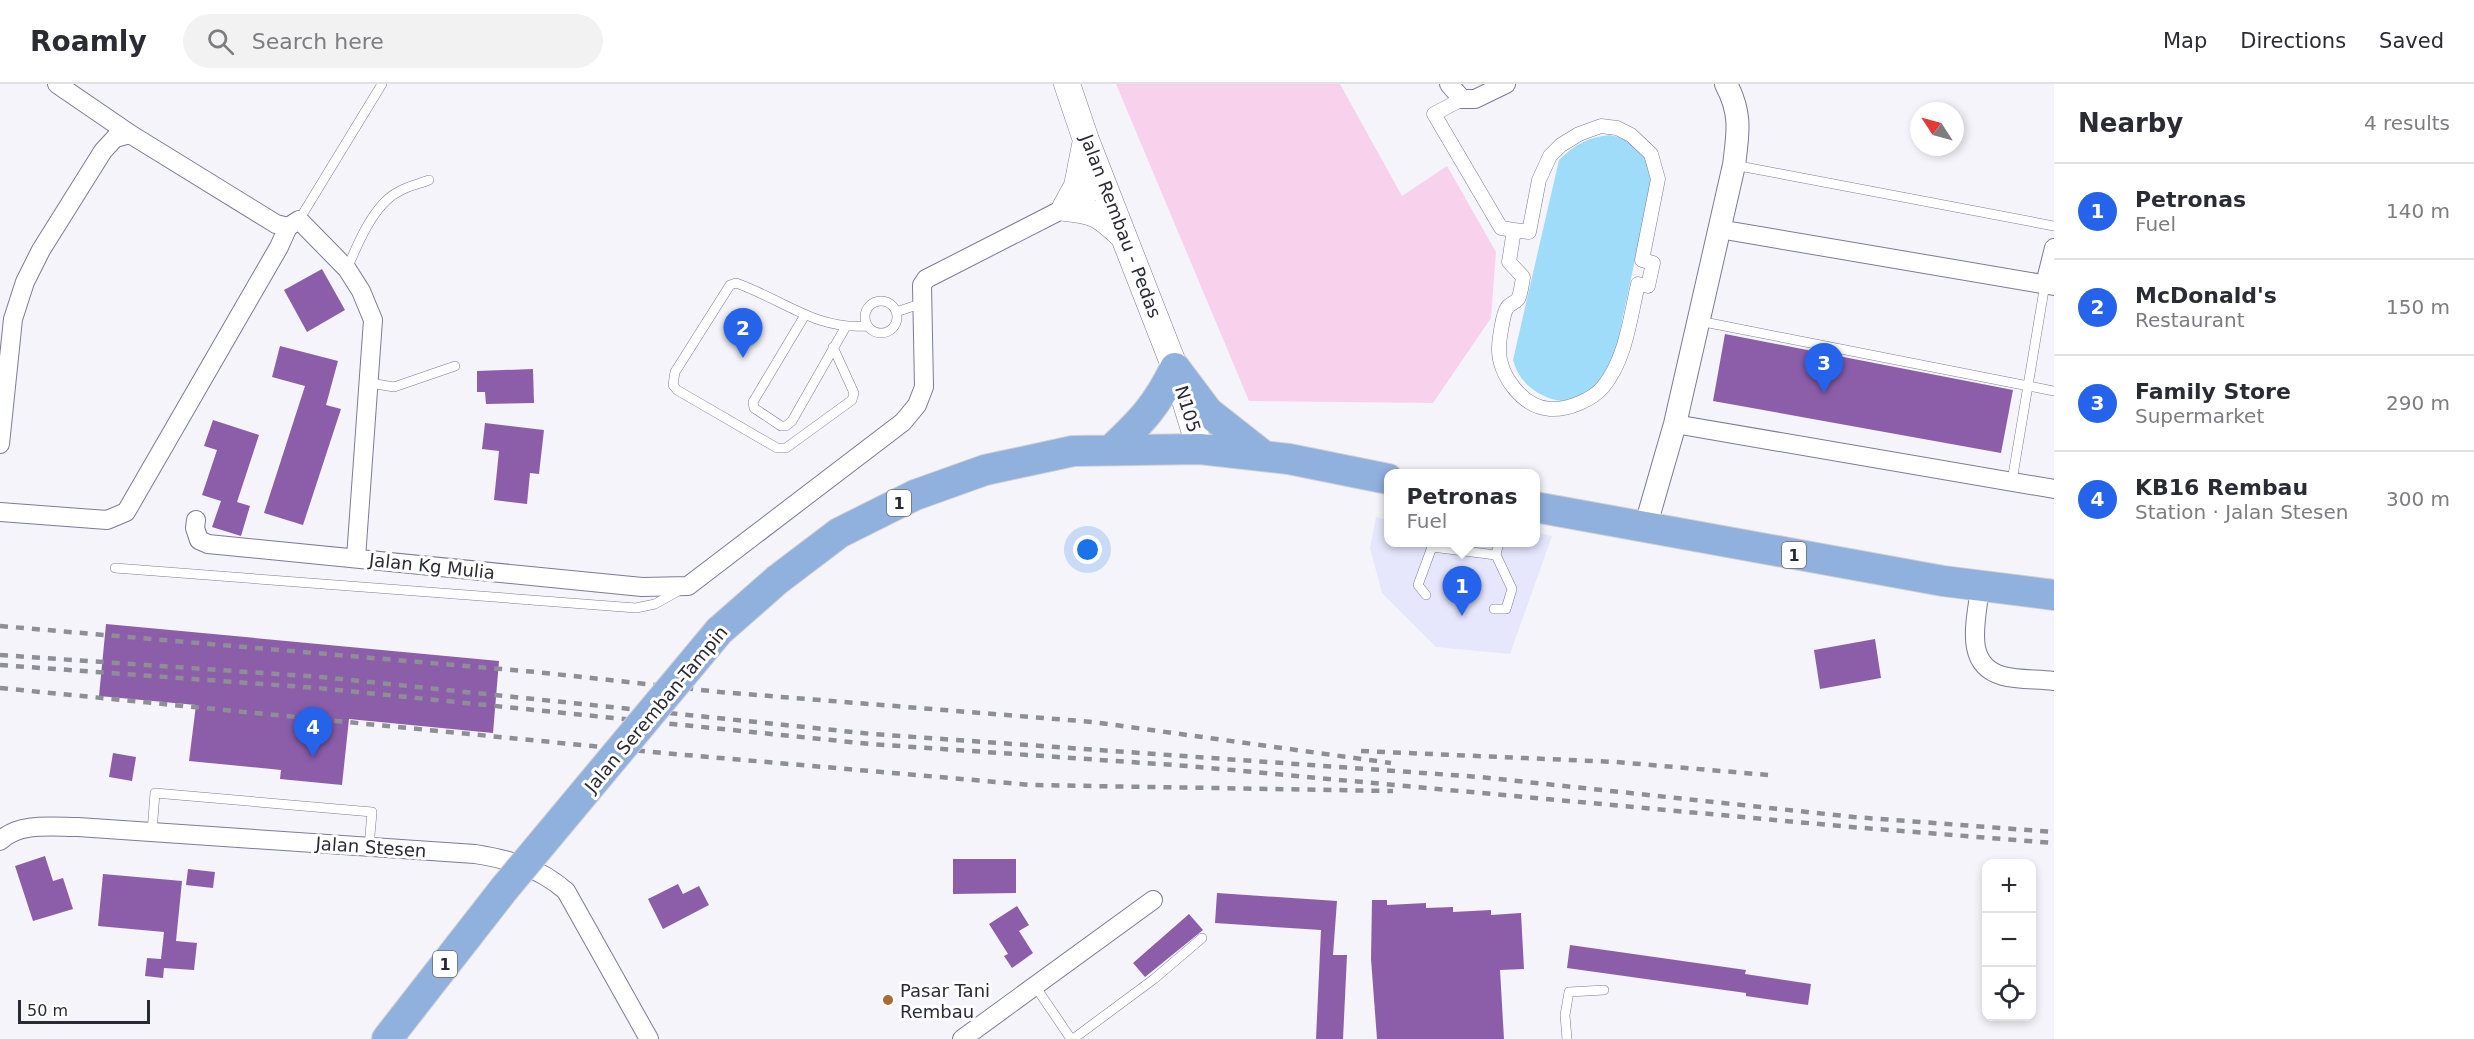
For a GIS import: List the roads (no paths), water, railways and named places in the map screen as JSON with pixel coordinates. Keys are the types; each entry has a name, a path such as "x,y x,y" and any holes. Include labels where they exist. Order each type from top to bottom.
{"highway":[{"path":"1112,449 1142,422 1157,404 1175,368 1208,412 1264,456"},
{"name":"Jalan Seremban-Tampin","path":"387,1039 504,889 719,631 777,580 839,533 915,495 985,470 1074,451 1200,450 1264,456 1384,478"},
{"name":"1","path":"1540,508 1980,587 2054,595"}],"main road":[{"name":"Jalan Rembau - Pedas","path":"1067,84 1086,140 1127,240 1175,368"},
{"path":"1086,140 1077,186 1065,208 1090,210 1104,218 1127,240"},
{"name":"N105","path":"1175,368 1200,450"}],"street":[{"path":"57,84 130,134 276,224 294,224 347,269 361,291 373,320 356,558"},
{"path":"1449,84 1462,99"},
{"path":"1506,84 1474,99 1462,99 1434,114 1501,228 1528,232 1539,180 1550,156 1561,145 1579,134 1601,126 1617,128 1631,135 1651,154 1658,179 1642,261 1653,263 1648,286 1638,284 1616,367 1603,388 1585,401 1550,409 1539,406 1525,398 1509,382 1501,368 1499,347 1507,308 1518,298 1523,277 1509,262 1514,230"},
{"path":"1646,528 1675,424 1734,165 1739,123 1734,100 1726,84"},
{"path":"0,444 13,319 25,282 41,250 103,151 115,138 130,134"},
{"path":"688,586 903,422 916,405 924,387 922,285 932,275 1065,208 1104,184"},
{"path":"0,512 107,520 126,512 294,224"},
{"path":"1719,229 2050,285 2054,248"},
{"path":"1675,424 2054,489"},
{"name":"Jalan Kg Mulia","path":"195,520 199,540 208,544 642,587 688,586"},
{"path":"1980,587 1975,645 1978,660 1988,669 2003,676 2054,681"},
{"name":"Jalan Stesen","path":"0,840 16,831 31,828 78,827 475,854 506,859 548,876 566,891 649,1039"},
{"path":"962,1039 1153,900"}],"lane":[{"path":"294,224 382,84"},
{"path":"1734,165 2054,226"},
{"path":"347,269 359,242 377,213 396,192 429,180"},
{"path":"833,347 854,393 852,400 786,448 777,448 673,385 675,372 730,285 736,283 805,315 845,328 866,326 879,333 885,333 895,325 896,312 889,303 876,301 866,309 864,315 866,326"},
{"path":"2012,481 2028,386 2050,285"},
{"path":"896,312 923,303"},
{"path":"805,315 755,396 754,408 781,426 786,426 792,421 845,328"},
{"path":"1699,321 2054,391"},
{"path":"370,383 394,387 455,366"},
{"path":"1494,609 1506,609 1512,590 1496,555 1498,547"},
{"path":"1426,595 1418,585 1432,548 1496,555"},
{"path":"115,568 636,608 654,604 688,586"},
{"path":"152,832 155,793 372,812 369,847"},
{"path":"1035,986 1072,1039 1154,979 1202,938"},
{"path":"1567,1039 1565,1015 1569,992 1604,990"}],"water":[{"path":"1610,135 1628,141 1640,150 1648,163 1653,181 1611,365 1600,381 1586,394 1569,401 1559,401 1531,388 1518,373 1513,360 1559,160 1582,143"}],"railway":[{"path":"0,626 536,672 720,692 1093,722 1391,763"},
{"path":"0,655 321,677 872,734 1480,777 1854,817 2054,832"},
{"path":"0,665 318,688 870,744 1188,766 1851,827 2054,843"},
{"path":"0,688 663,753 1031,785 1393,791"},
{"path":"1361,751 1616,762 1768,775"}],"place":[{"name":"McDonald's","path":"743,358"},
{"name":"Family Store","path":"1824,393"},
{"name":"Petronas","path":"1462,616"},
{"name":"KB16 Rembau","path":"313,757"},
{"name":"Pasar Tani Rembau","path":"888,1000"}]}
